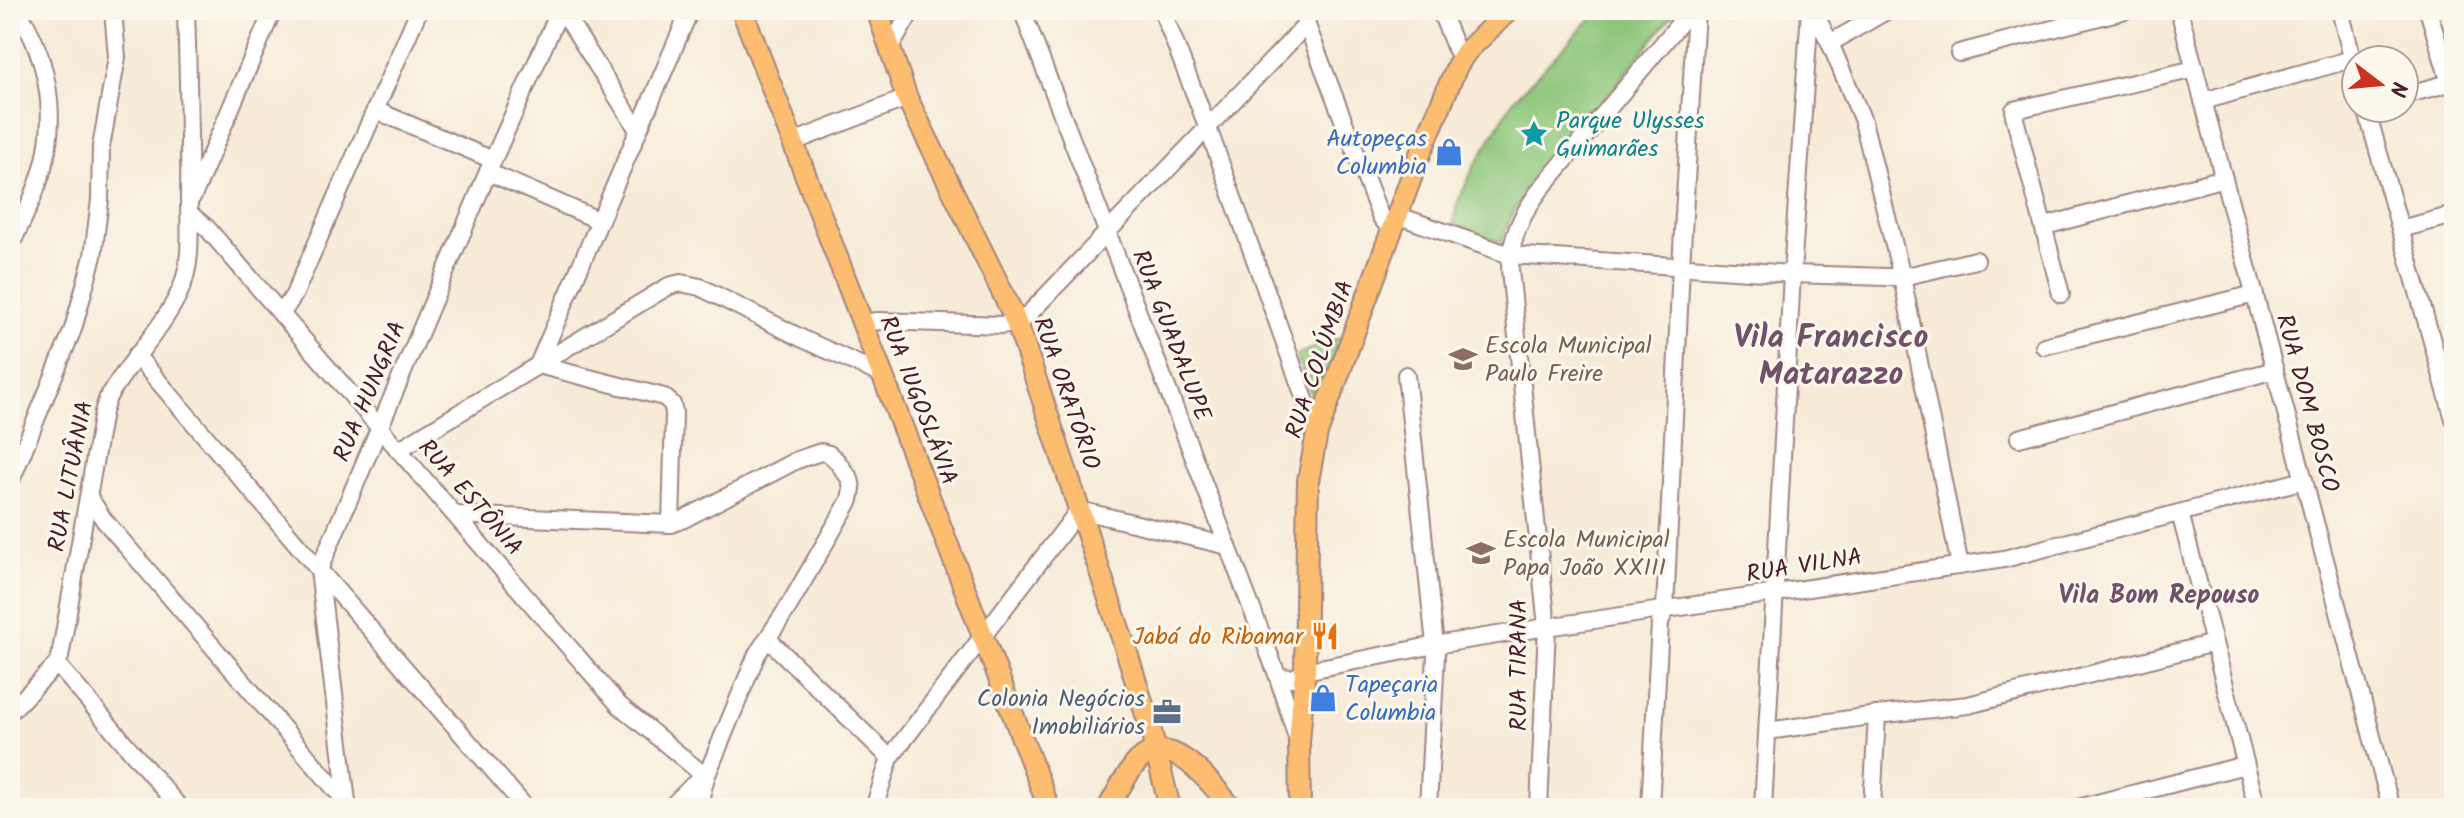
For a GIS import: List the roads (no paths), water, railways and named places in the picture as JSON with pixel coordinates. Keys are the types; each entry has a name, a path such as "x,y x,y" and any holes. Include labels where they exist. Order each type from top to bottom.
{"main road":[{"name":"RUA IUGOSLÁVIA","path":"742,10 1049,808"},
{"name":"RUA ORATÓRIO","path":"877,10 907,98 1016,322 1128,656 1170,808"},
{"name":"RUA COLÚMBIA","path":"1300,808 1299,742 1305,671 1308,481 1317,433 1418,159 1462,58 1509,10"},
{"path":"1112,802 1137,762 1157,752 1185,759 1210,781 1214,789"},
{"path":"1112,802 1130,783 1162,773 1188,774 1214,789 1232,808"}],"street":[{"path":"10,247 37,186 50,136 47,84 40,55 17,10"},
{"path":"10,483 73,329 93,256 100,200 101,147 117,57 113,10"},
{"name":"RUA LITUÂNIA","path":"57,664 103,412 113,389 181,290 189,252 186,10"},
{"path":"190,209 273,10"},
{"path":"282,313 294,295 419,10"},
{"path":"561,10 638,130"},
{"name":"RUA HUNGRIA","path":"347,806 319,570 561,10"},
{"path":"538,365 690,10"},
{"name":"RUA GUADALUPE","path":"1022,10 1278,677 1299,742"},
{"path":"1162,10 1208,128 1317,433"},
{"path":"1440,10 1462,58"},
{"path":"1650,808 1660,623 1665,610 1693,10"},
{"name":"RUA TIRANA","path":"1539,808 1547,627 1510,255 1516,229 1540,190 1693,10"},
{"path":"1811,10 1830,43 1863,121 1902,277 1960,566"},
{"path":"1763,808 1792,274 1811,10"},
{"path":"1830,43 1888,10"},
{"path":"1959,53 2126,10"},
{"name":"RUA DOM BOSCO","path":"2179,10 2391,808"},
{"path":"2340,10 2348,44"},
{"path":"2420,91 2452,83 2428,10"},
{"path":"890,48 912,12"},
{"path":"862,323 1003,325 1029,315 1208,128 1304,17 1380,216 1395,223 1510,255 1792,274 1902,277 1976,260"},
{"path":"2061,294 2014,115 2017,108 2195,69"},
{"path":"2203,101 2340,69"},
{"path":"793,142 907,98"},
{"path":"375,110 600,221"},
{"path":"2370,124 2454,419"},
{"path":"2045,226 2224,178"},
{"name":"RUA ESTÔNIA","path":"190,209 619,705 704,776"},
{"path":"2400,229 2454,215"},
{"path":"398,450 669,286 681,283 700,287 882,375"},
{"path":"2044,346 2255,294"},
{"path":"2436,354 2454,349"},
{"path":"136,355 526,808"},
{"path":"538,365 670,401 674,412 671,524"},
{"path":"2019,438 2275,370"},
{"path":"1406,375 1435,645 1428,808"},
{"path":"455,515 671,524 821,452 829,454 850,479 850,500 757,654 704,776 698,808"},
{"name":"RUA VILNA","path":"1305,671 1547,627 2004,559 2304,480"},
{"path":"89,497 104,520 347,806"},
{"path":"874,808 890,758 1079,510 1228,546"},
{"path":"2180,513 2257,808"},
{"path":"768,639 890,758"},
{"path":"1768,731 1968,705 2214,643"},
{"path":"10,712 57,664 180,808"},
{"path":"1278,677 1294,678 1305,671"},
{"path":"1872,808 1877,715"},
{"path":"2078,808 2245,765"},
{"path":"670,808 704,776"}],"place":[{"name":"Parque Ulysses Guimarães","path":"1534,134"},
{"name":"Autopeças Columbia","path":"1449,152"},
{"name":"Escola Municipal Paulo Freire","path":"1463,359"},
{"name":"Escola Municipal Papa João XXIII","path":"1481,553"},
{"name":"Jabá do Ribamar","path":"1325,636"},
{"name":"Tapeçaria Columbia","path":"1323,698"},
{"name":"Colonia Negócios Imobiliários","path":"1167,712"}],"district":[{"name":"Vila Francisco Matarazzo","path":"1831,354"},
{"name":"Vila Bom Repouso","path":"2159,594"}]}
